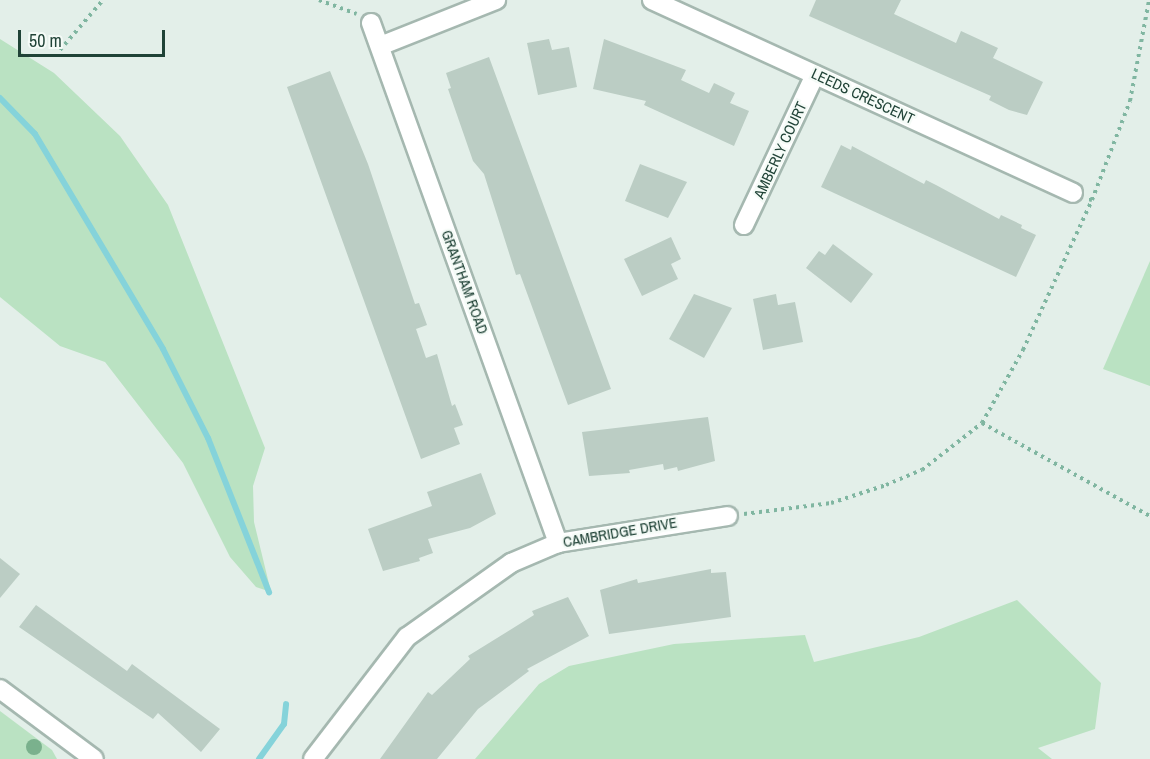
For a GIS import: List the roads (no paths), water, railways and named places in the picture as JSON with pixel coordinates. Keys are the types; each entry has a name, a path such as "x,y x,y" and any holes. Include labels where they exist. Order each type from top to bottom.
{"street":[{"path":"380,46 496,0"},
{"name":"LEEDS CRESCENT","path":"652,0 1073,193"},
{"name":"GRANTHAM ROAD","path":"371,23 558,543"},
{"name":"AMBERLY COURT","path":"744,225 815,75"},
{"name":"CAMBRIDGE DRIVE","path":"313,759 407,637 491,575 558,543 728,516"},
{"path":"0,690 94,759"}],"waterway":[{"path":"0,98 35,134 163,349 208,438 269,592"},
{"path":"259,759 284,724 286,704"}]}
